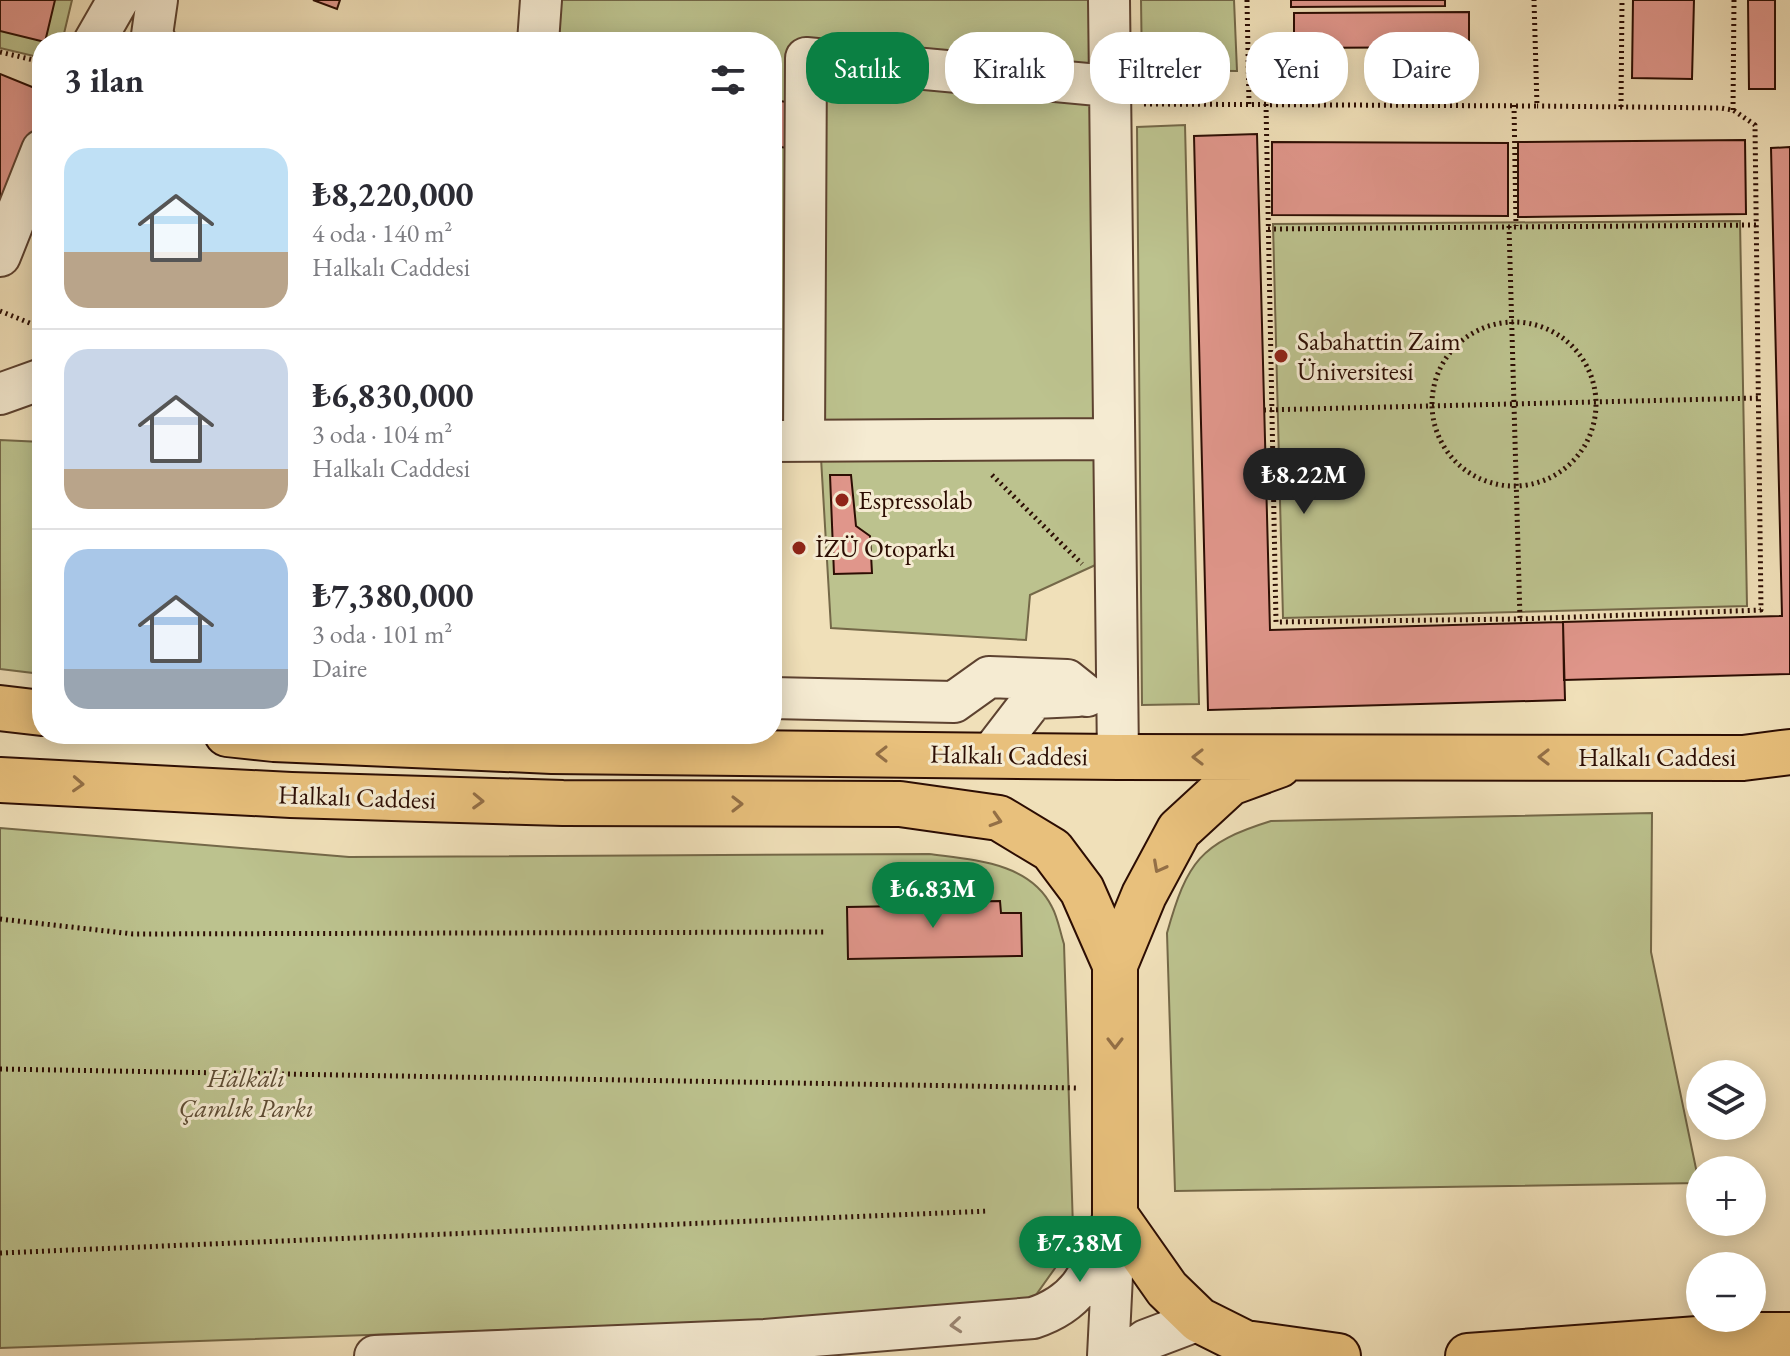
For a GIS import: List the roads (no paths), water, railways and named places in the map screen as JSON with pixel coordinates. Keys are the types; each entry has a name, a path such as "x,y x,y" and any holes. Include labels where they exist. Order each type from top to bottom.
{"main road":[{"path":"0,708 32,712"},
{"name":"Halkalı Caddesi","path":"390,744 552,751 1118,757 1743,758 1790,752"},
{"path":"1304,757 1230,783 1179,830 1144,895 1115,965 1115,1215 1167,1289 1199,1320 1245,1343 1338,1356"},
{"name":"Halkalı Caddesi","path":"0,780 291,795 563,803 900,804 999,818 1052,850 1082,890 1115,965"},
{"path":"1468,1356 1752,1335 1790,1335"}],"street":[{"path":"100,32 118,0"},
{"path":"152,32 157,0"},
{"path":"539,32 541,0"},
{"path":"1109,0 1109,32"},
{"path":"1090,93 806,58 788,441 1113,439"},
{"path":"1110,104 1115,556 1102,701 1118,757"},
{"path":"0,256 32,175"},
{"path":"0,394 32,383"},
{"path":"782,698 954,702 989,677 1102,701"},
{"path":"991,754 1031,688"},
{"path":"375,1356 765,1340 1033,1318 1056,1311 1079,1292 1115,1215"},
{"path":"1108,1356 1115,1215"},
{"path":"1125,1356 1146,1340 1199,1320"}],"place":[{"name":"Sabahattin Zaim Üniversitesi","path":"1281,356"},
{"name":"Espressolab","path":"842,500"},
{"name":"İZÜ Otoparkı","path":"799,548"}],"park label":[{"name":"Halkalı Çamlık Parkı","path":"246,1093"}]}
